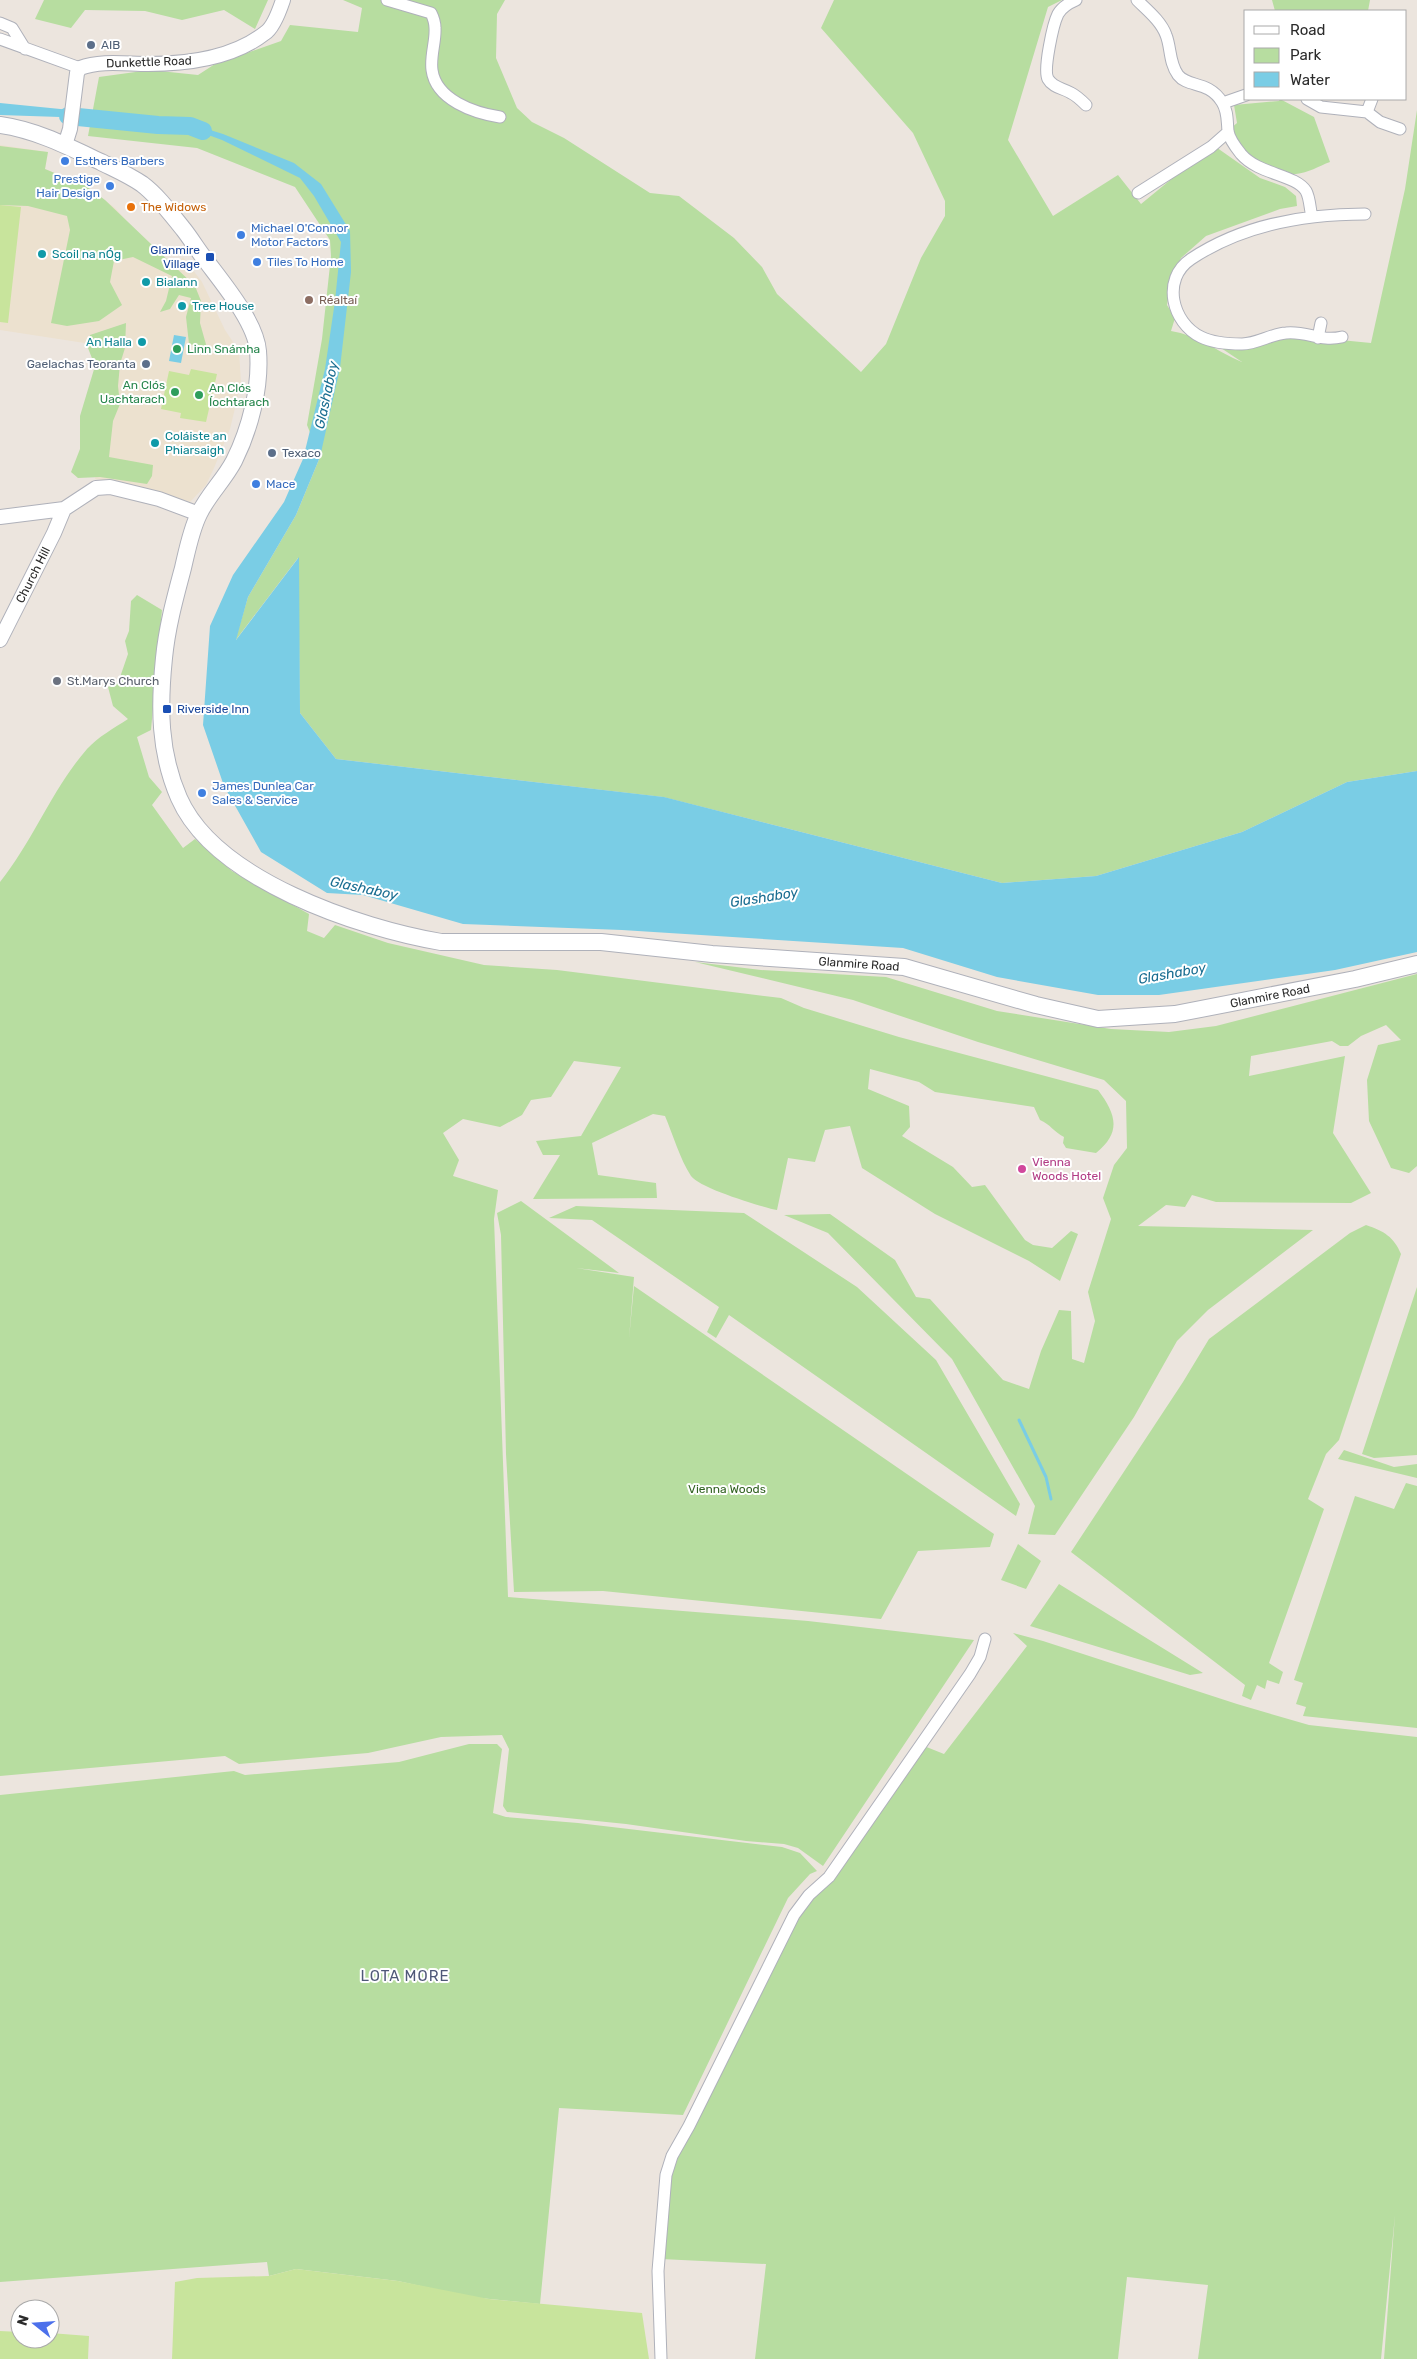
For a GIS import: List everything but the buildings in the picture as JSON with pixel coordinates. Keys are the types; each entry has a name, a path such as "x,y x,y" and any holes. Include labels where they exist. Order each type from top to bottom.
{"main road":[{"name":"Glanmire Road","path":"0,125 68,137 142,184 161,202 189,235 238,304 257,341 258,384 247,427 234,461 199,514 188,547 167,631 162,680 161,732 169,772 179,799 190,818 208,840 233,861 290,894 353,920 417,938 441,942 601,942 712,954 904,967 1036,1005 1098,1019 1175,1014 1355,979 1417,964"}],"street":[{"name":"Dunkettle Road","path":"79,70 92,63 151,64 207,59 238,48 267,32 283,0"},
{"path":"387,0 431,13 435,27 432,71 438,88 456,102 472,110 500,117"},
{"path":"1076,0 1067,4 1058,13 1046,73 1048,81 1056,87 1070,92 1086,105"},
{"path":"1137,0 1160,24 1166,35 1173,65 1178,76 1189,82 1206,86 1223,103 1229,121 1228,132 1240,153 1252,164 1296,182 1306,192 1312,217"},
{"path":"0,23 12,28 25,49"},
{"path":"0,38 25,49 74,64 79,70 68,137"},
{"path":"1223,103 1244,96"},
{"path":"1309,100 1321,106 1367,112 1380,122 1400,129"},
{"path":"1367,112 1372,100"},
{"path":"1138,193 1211,147 1228,132"},
{"path":"1342,337 1328,340 1305,333 1279,334 1245,344 1215,341 1201,337 1180,320 1172,291 1179,272 1189,260 1255,228 1312,217 1365,214"},
{"path":"1318,338 1321,322"},
{"path":"0,517 64,509 96,488 110,487 159,498 199,514"},
{"name":"Church Hill","path":"0,640 54,533 64,509"},
{"path":"661,2359 658,2262 666,2175 672,2156 689,2126 794,1915 809,1895 829,1877 970,1674 980,1657 985,1638"}],"shaded area":[{"path":"0,145 48,152 45,169 86,186 115,208 141,237 175,266 183,257 202,282 225,330 239,351 241,383 230,429 206,485 190,502 130,485 95,479 117,348 0,330"}],"green space":[{"path":"44,0 268,0 255,29 224,10 182,20 145,11 85,10 71,28 35,19"},
{"path":"343,0 505,0 497,14 496,58 517,108 532,122 564,138 650,193 679,196 734,238 762,267 777,294 861,372 886,344 921,258 945,216 945,201 913,133 821,28 834,0 1062,0 1048,7 1008,140 1053,216 1118,175 1141,204 1213,145 1260,178 1285,187 1296,196 1297,206 1280,209 1206,236 1181,258 1171,282 1167,305 1175,318 1171,331 1190,336 1242,362 1215,344 1279,334 1371,343 1405,189 1417,110 1417,771 1347,782 1242,832 1096,876 1002,883 663,797 336,759 300,713 298,558 235,641 248,597 296,515 320,457 307,425 322,339 331,256 330,240 295,187 197,148 88,136 99,77 150,70 198,75 215,64 281,41 290,25 358,32 362,8"},
{"path":"1272,0 1370,0 1368,10 1275,10"},
{"path":"1282,100 1314,117 1330,162 1305,172 1285,174 1256,162 1222,136 1237,123 1234,105"},
{"path":"0,146 48,152 45,169 86,186 105,200 195,286 201,301 200,323 207,348 189,344 186,317 191,298 179,295 170,309 160,312 166,301 172,276 133,257 114,261 110,282 122,305 99,321 67,326 51,323 70,230 67,216 28,206 0,205"},
{"path":"0,205 21,207 8,323 0,322"},
{"path":"126,323 125,348 120,364 118,386 120,404 113,421 109,457 153,465 152,476 147,484 100,477 78,478 71,472 80,449 80,416 95,366 88,348 90,335"},
{"name":"An Clós Íochtarach","path":"191,369 217,374 206,422 180,418 181,413 161,409 169,371 189,375"},
{"path":"137,595 162,610 151,730 137,737 149,777 162,792 152,805 183,848 195,839 232,871 309,914 307,931 324,938 335,925 388,943 484,965 557,970 781,998 804,1008 899,1037 1098,1090 1109,1107 1114,1123 1113,1130 1110,1138 1096,1153 1066,1148 1063,1143 1064,1137 1040,1120 1034,1107 935,1092 919,1082 870,1069 868,1089 909,1106 910,1127 902,1136 953,1167 972,1187 985,1185 1025,1240 1033,1245 1052,1248 1071,1231 1078,1234 1060,1281 1029,1261 935,1214 862,1168 850,1126 825,1130 815,1162 788,1158 777,1210 731,1196 696,1181 683,1162 665,1116 653,1114 592,1143 598,1175 656,1183 657,1198 533,1199 560,1155 543,1155 536,1141 581,1136 621,1067 574,1061 551,1097 531,1100 522,1115 500,1127 463,1119 443,1133 459,1160 453,1176 498,1190 494,1219 508,1597 808,1621 974,1640 823,1866 798,1848 784,1844 746,1841 626,1824 507,1812 503,1806 509,1749 502,1735 441,1737 368,1753 239,1764 225,1756 0,1776 0,882 23,850 63,781 87,749 106,733 128,719 113,706 108,687 118,683 128,654 125,641 129,631 131,601"},
{"path":"695,962 761,970 886,977 997,1011 1111,1029 1169,1032 1216,1026 1417,974 1417,1166 1409,1173 1391,1168 1369,1121 1367,1080 1378,1045 1401,1040 1386,1025 1361,1036 1348,1046 1340,1046 1332,1041 1251,1056 1249,1076 1345,1056 1333,1133 1371,1193 1351,1203 1216,1202 1192,1195 1185,1207 1166,1205 1138,1226 1313,1230 1208,1310 1177,1341 1134,1417 1055,1535 1028,1534 1035,1506 952,1359 828,1233 784,1215 830,1214 895,1260 916,1297 930,1299 1003,1380 1029,1389 1041,1351 1059,1310 1071,1311 1072,1359 1084,1363 1095,1321 1088,1292 1111,1219 1103,1198 1114,1165 1127,1148 1126,1101 1104,1080 978,1042 853,1000"},
{"name":"Vienna Woods","path":"521,1201 619,1273 576,1268 634,1277 629,1339 634,1286 994,1534 990,1547 918,1551 881,1619 603,1591 514,1592 506,1454 501,1235 497,1213"},
{"path":"576,1206 744,1213 857,1287 936,1360 1020,1504 1016,1516 729,1315 716,1338 707,1332 719,1307 592,1220 549,1218"},
{"path":"1366,1225 1388,1235 1401,1254 1339,1440 1326,1454 1308,1499 1324,1509 1269,1663 1283,1672 1279,1684 1267,1680 1265,1689 1257,1685 1251,1700 1242,1696 1245,1685 1071,1552 1183,1382 1209,1339 1350,1233"},
{"path":"1417,1287 1417,1455 1374,1458 1362,1454"},
{"path":"1344,1450 1394,1467 1417,1464 1417,1478 1338,1459"},
{"path":"1406,1483 1417,1486 1417,1728 1303,1716 1306,1707 1296,1704 1303,1683 1294,1680 1355,1496 1394,1509"},
{"path":"1018,1544 1041,1561 1026,1589 1001,1580"},
{"path":"1059,1584 1203,1673 1190,1675 1030,1626"},
{"path":"1013,1633 1309,1725 1417,1737 1417,2359 1384,2359 1395,2215 1381,2359 1198,2359 1208,2285 1127,2277 1118,2359 755,2359 766,2264 661,2259 670,2162 807,1895 830,1877 924,1746 944,1754 1027,1646"},
{"path":"469,1744 497,1744 502,1749 493,1813 506,1817 578,1823 782,1847 800,1853 817,1871 810,1874 788,1898 683,2115 559,2108 540,2304 470,2297 398,2281 296,2269 269,2276 267,2262 0,2282 0,1795 234,1771 245,1775 399,1762"},
{"path":"296,2269 398,2281 489,2299 642,2313 649,2359 172,2359 175,2282 197,2278 269,2276"},
{"path":"0,2331 10,2332 10,2349 60,2349 60,2334 89,2336 88,2359 0,2359"}],"water":[{"path":"0,103 181,121 223,134 294,163 321,184 350,231 351,272 340,368 320,457 296,515 248,597 236,640 299,557 300,713 336,759 664,797 1002,883 1096,876 1242,832 1347,782 1417,771 1417,952 1335,970 1159,995 1098,995 997,977 903,948 622,930 463,924 363,895 327,893 261,852 224,786 203,725 210,626 233,575 284,502 303,459 325,369 341,242 314,196 300,178 222,140 181,125 90,118 0,115"},
{"name":"Linn Snámha","path":"174,335 186,337 181,363 169,361"}],"waterway":[{"name":"Glashaboy","path":"68,116 158,125 190,126 203,131"},
{"path":"1019,1420 1046,1477 1051,1499"}],"place":[{"name":"AIB","path":"91,45"},
{"name":"Esthers Barbers","path":"65,161"},
{"name":"Prestige Hair Design","path":"110,186"},
{"name":"The Widows","path":"131,207"},
{"name":"Michael O'Connor Motor Factors","path":"241,235"},
{"name":"Scoil na nÓg","path":"42,254"},
{"name":"Glanmire Village","path":"210,257"},
{"name":"Tiles To Home","path":"257,262"},
{"name":"Bialann","path":"146,282"},
{"name":"Réaltaí","path":"309,300"},
{"name":"Tree House","path":"182,306"},
{"name":"An Halla","path":"142,342"},
{"name":"Linn Snámha","path":"177,349"},
{"name":"Gaelachas Teoranta","path":"146,364"},
{"name":"An Clós Uachtarach","path":"175,392"},
{"name":"An Clós Íochtarach","path":"199,395"},
{"name":"Coláiste an Phiarsaigh","path":"155,443"},
{"name":"Texaco","path":"272,453"},
{"name":"Mace","path":"256,484"},
{"name":"St.Marys Church","path":"57,681"},
{"name":"Riverside Inn","path":"167,709"},
{"name":"James Dunlea Car Sales & Service","path":"202,793"},
{"name":"Vienna Woods Hotel","path":"1022,1169"}],"district":[{"name":"LOTA MORE","path":"405,1976"}]}
